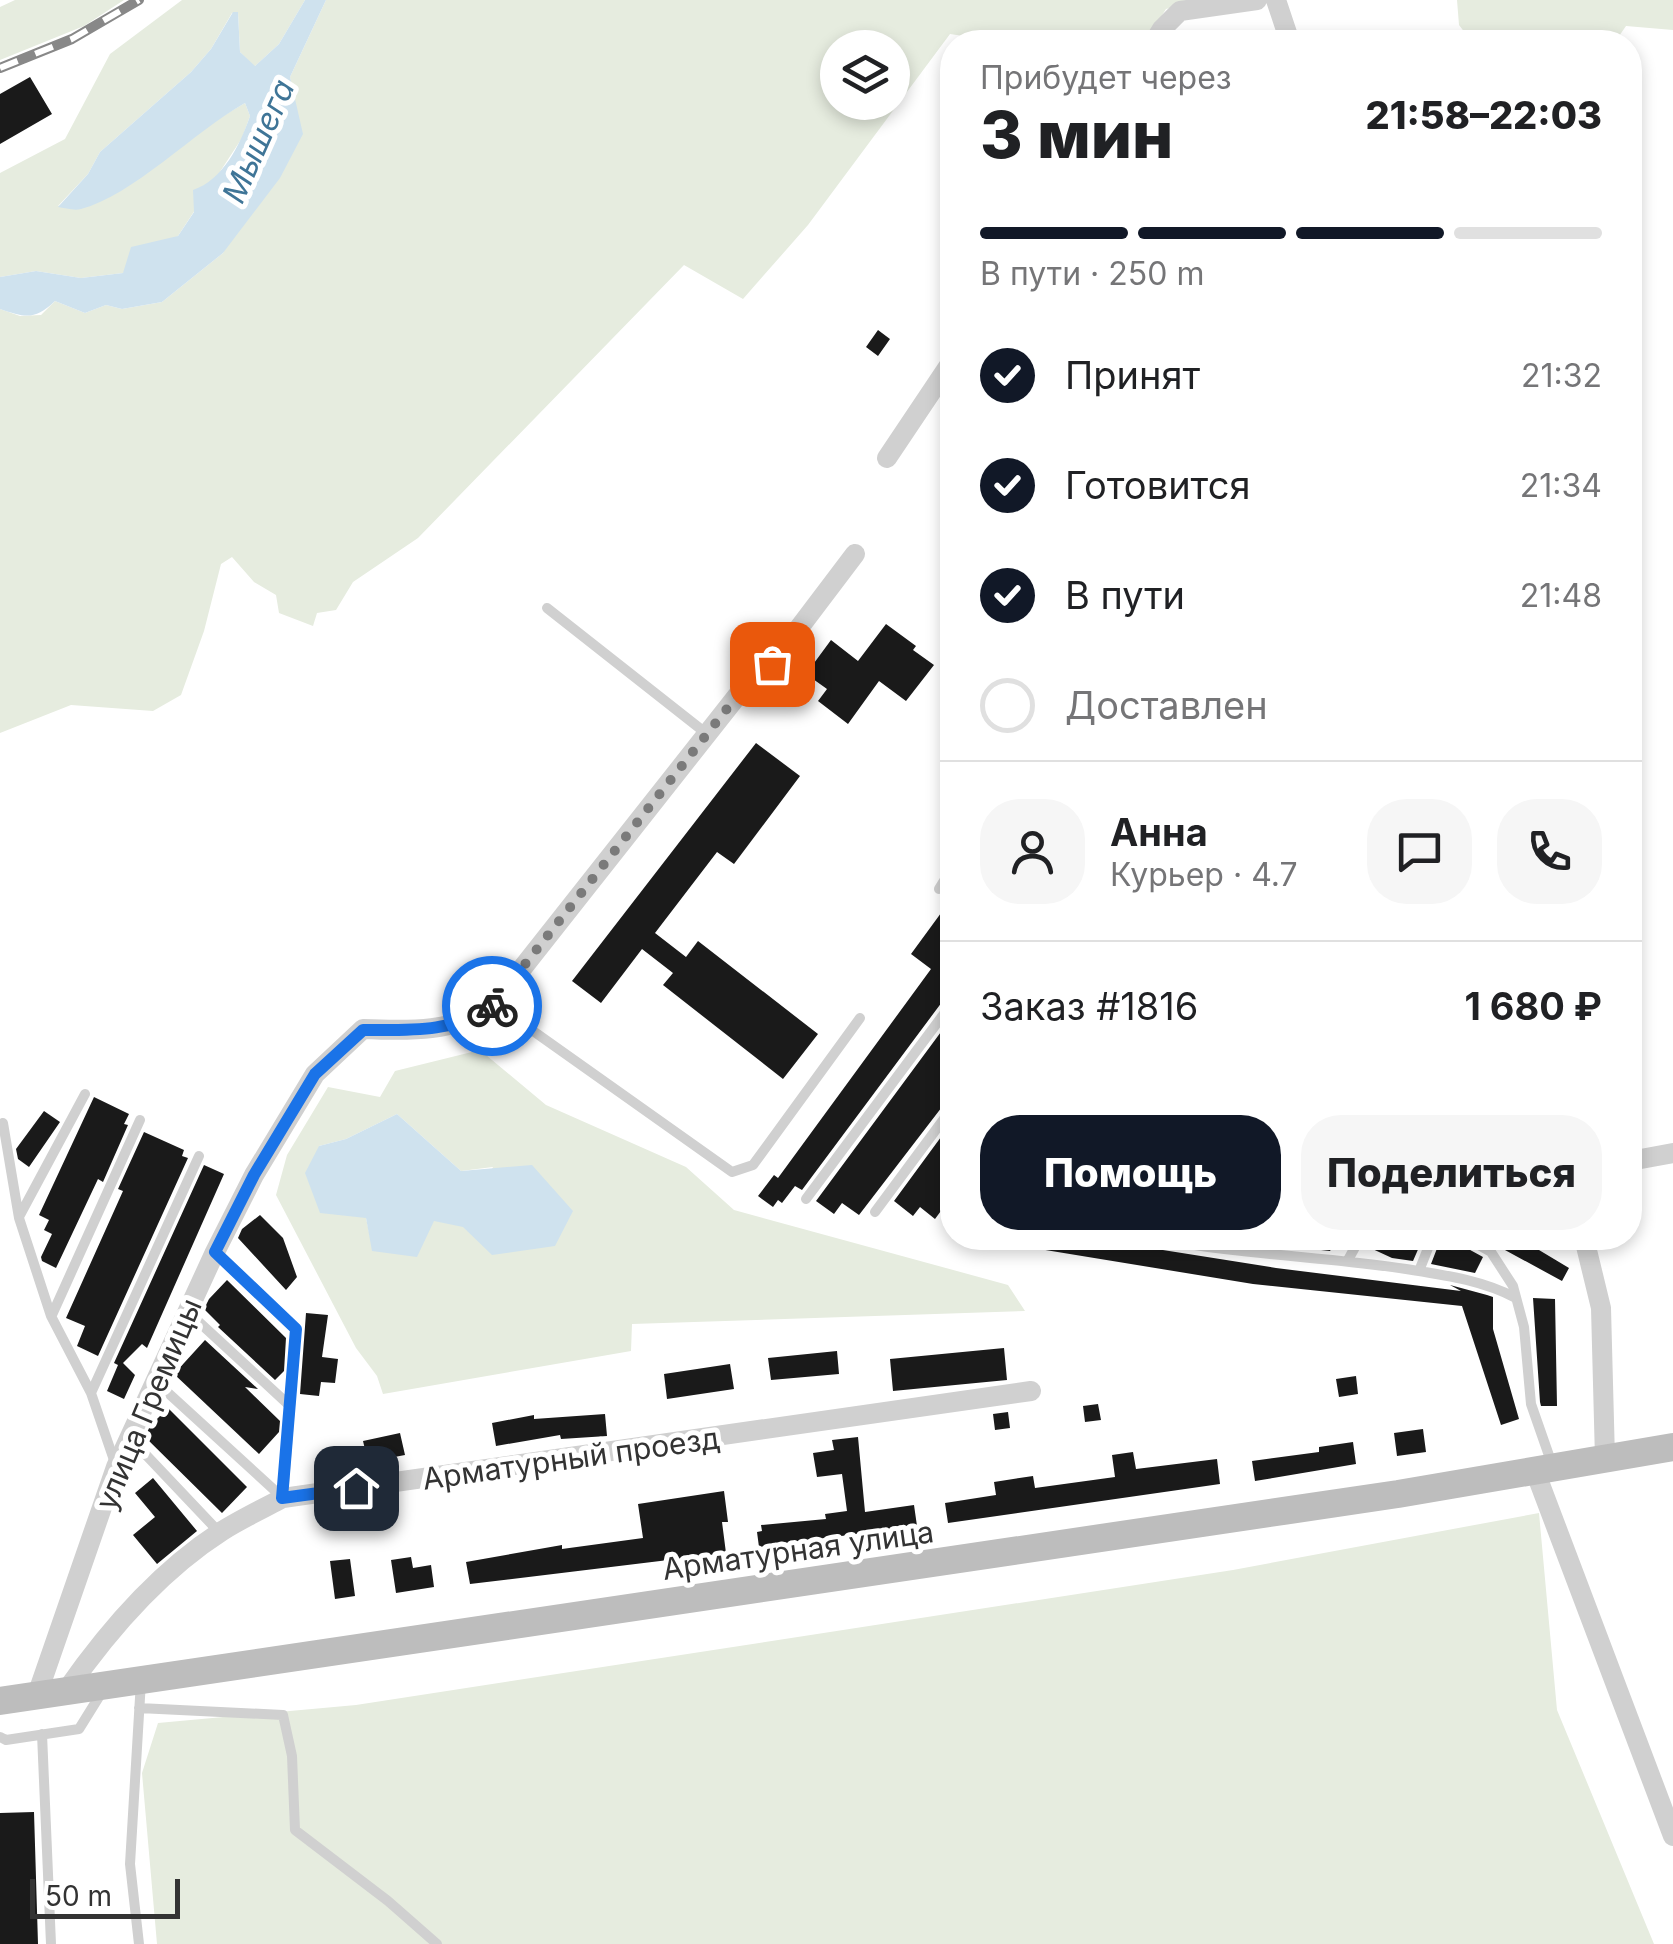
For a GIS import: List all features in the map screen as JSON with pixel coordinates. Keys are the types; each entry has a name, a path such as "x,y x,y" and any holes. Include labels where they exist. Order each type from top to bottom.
{"street":[{"path":"1164,30 1180,11 1256,0"},
{"path":"1276,0 1286,30"},
{"path":"887,458 940,379"},
{"name":"улица Гремицы","path":"37,1695 116,1467 154,1381 254,1175 315,1074 363,1030 411,1031 449,1025 480,1015 494,1004 756,672 772,664 855,554"},
{"path":"1642,1159 1673,1153"},
{"path":"1587,1250 1601,1308 1604,1458"},
{"name":"Арматурный проезд","path":"66,1691 94,1650 171,1572 220,1532 282,1498 1031,1392"},
{"name":"Арматурная улица","path":"0,1700 1378,1497 1673,1447"},
{"path":"1544,1469 1673,1836"}],"lane":[{"path":"547,608 706,734"},
{"path":"494,1004 732,1172 753,1165 860,1018"},
{"path":"806,1199 940,1019"},
{"path":"18,1218 85,1094"},
{"path":"52,1316 140,1120"},
{"path":"3,1124 18,1218 52,1316 90,1393 116,1467"},
{"path":"874,1212 940,1124"},
{"path":"90,1393 199,1156"},
{"path":"1259,1250 1419,1271 1492,1285 1516,1298"},
{"path":"1348,1260 1353,1250"},
{"path":"1419,1271 1427,1250"},
{"path":"1487,1250 1513,1286 1524,1327 1544,1469"},
{"path":"215,1252 296,1329 282,1498"},
{"path":"186,1311 290,1406"},
{"path":"154,1381 282,1498"},
{"path":"129,1437 220,1532"},
{"path":"139,1944 130,1864 142,1680"},
{"path":"0,1737 6,1740 78,1729 106,1685"},
{"path":"139,1708 283,1715 292,1756 295,1830 437,1944"},
{"path":"42,1734 51,1944"}],"shaded area":[{"path":"15,0 124,0 84,26 0,60 0,7"},
{"path":"182,0 305,0 279,44 254,67 240,52 238,12 232,13 211,49 191,72 100,152 88,174 58,206 127,186 211,123 245,103 250,116 242,138 178,236 123,273 81,278 36,271 0,277 0,173 65,139 110,54"},
{"path":"326,0 1201,0 1166,9 1153,30 940,30 940,47 910,88 910,30 820,30 820,120 886,120 808,225 743,299 684,265 418,538 353,582 336,610 317,613 313,626 279,613 276,595 254,582 232,557 221,564 204,631 181,695 153,711 71,705 0,733 0,309 20,316 41,315 55,301 85,313 106,305 122,309 162,302 223,253 294,104 290,77"},
{"path":"1457,0 1673,0 1673,30 1626,26 1623,30 1463,30"},
{"path":"480,1050 546,1105 686,1167 734,1210 1008,1285 1025,1311 632,1324 631,1351 383,1394 377,1376 356,1348 276,1195 287,1155 328,1087 380,1097 395,1071","holes":["397,1114 461,1171 493,1167 463,1226 433,1220 373,1251 366,1218 319,1146 346,1139"]},
{"path":"1539,1513 1557,1710 1654,1944 157,1944 142,1773 158,1723 356,1705 1233,1570"}],"water":[{"name":"Мышега","path":"305,0 326,0 290,77 303,134 280,178 223,253 162,302 122,309 106,305 85,313 55,301 30,316 0,309 0,277 36,271 81,278 123,273 131,247 178,236 194,212 193,190 222,170 241,138 250,116 245,103 121,191 81,209 58,207 88,174 100,152 191,72 211,49 233,12 238,12 240,52 255,66 279,44"},
{"path":"397,1114 461,1171 532,1165 573,1211 555,1246 492,1255 463,1227 434,1221 417,1257 372,1251 366,1218 320,1213 305,1173 319,1146 346,1139"}],"building":[{"path":"30,77 52,114 0,144 0,94"},
{"path":"878,330 890,339 878,356 866,347"},
{"path":"886,624 934,665 906,701 879,681 848,724 818,701 827,689 806,674 831,640 858,661"},
{"path":"756,743 800,776 734,864 717,852 655,933 686,957 698,941 818,1034 783,1079 663,985 673,973 642,949 601,1003 572,981"},
{"path":"940,914 940,1005 802,1190 795,1186 782,1203 778,1200 773,1207 758,1196 774,1175 778,1178 931,969 911,954"},
{"path":"940,1033 940,1110 859,1215 842,1203 834,1214 816,1201"},
{"path":"94,1097 129,1114 124,1124 128,1125 103,1182 98,1179 56,1268 42,1261 52,1234 44,1230 49,1220 39,1215"},
{"path":"44,1111 60,1122 29,1167 18,1159 16,1149"},
{"path":"144,1132 184,1150 182,1156 188,1158 98,1356 77,1346 85,1326 66,1318 123,1191 118,1189"},
{"path":"940,1138 940,1212 935,1219 920,1207 913,1216 894,1201"},
{"path":"204,1165 224,1174 147,1348 142,1344 123,1363 135,1375 124,1399 107,1391 118,1365 114,1363"},
{"path":"260,1215 283,1238 297,1277 286,1290 238,1238 242,1229"},
{"path":"1045,1250 1163,1250 1461,1291 1450,1285 1493,1297 1493,1329 1519,1419 1501,1425 1462,1306 1253,1284"},
{"path":"1375,1250 1418,1250 1413,1261"},
{"path":"1436,1250 1470,1250 1483,1257 1475,1273 1431,1264"},
{"path":"1505,1250 1539,1250 1569,1268 1562,1281"},
{"path":"227,1280 286,1338 284,1371 275,1380 204,1309"},
{"path":"1533,1298 1555,1299 1557,1406 1541,1406 1540,1402"},
{"path":"306,1313 328,1315 322,1357 338,1359 335,1383 321,1382 319,1396 300,1394"},
{"path":"205,1340 258,1389 245,1387 280,1421 279,1432 259,1454 174,1374"},
{"path":"1004,1348 1007,1380 893,1391 890,1359"},
{"path":"837,1351 839,1374 771,1380 768,1358"},
{"path":"730,1364 734,1389 667,1399 664,1374"},
{"path":"1356,1376 1358,1394 1339,1397 1336,1379"},
{"path":"1098,1404 1101,1420 1085,1422 1083,1406"},
{"path":"168,1408 247,1487 222,1513 145,1437"},
{"path":"1008,1412 1010,1428 995,1430 993,1414"},
{"path":"605,1414 607,1436 561,1439 560,1435 496,1446 492,1423 534,1415 534,1419"},
{"path":"1423,1429 1426,1452 1397,1456 1394,1433"},
{"path":"400,1433 405,1455 368,1462 363,1441"},
{"path":"858,1437 865,1512 914,1505 917,1526 759,1547 757,1532 762,1531 761,1525 826,1519 825,1514 847,1511 842,1474 817,1477 813,1453 834,1450 832,1440"},
{"path":"1353,1442 1356,1464 1255,1481 1252,1461 1319,1452 1319,1447"},
{"path":"1133,1452 1136,1469 1217,1459 1220,1484 948,1523 945,1503 996,1495 994,1482 1033,1476 1035,1488 1115,1477 1112,1455"},
{"path":"153,1478 197,1531 157,1564 133,1535 155,1517 135,1493"},
{"path":"724,1491 726,1553 470,1584 466,1562 562,1545 562,1549 643,1538 638,1504"},
{"path":"411,1557 413,1568 431,1565 434,1587 396,1593 391,1560"},
{"path":"350,1559 355,1596 335,1599 330,1561"},
{"path":"34,1812 38,1944 0,1944 0,1813"}],"railway":[{"path":"0,68 72,39 139,0"}],"way so far":[{"path":"492,1006 756,672 772,664"}],"route":[{"path":"356,1488 282,1498 296,1329 215,1252 254,1175 315,1074 363,1030 411,1031 449,1025 480,1015 492,1006"}]}
